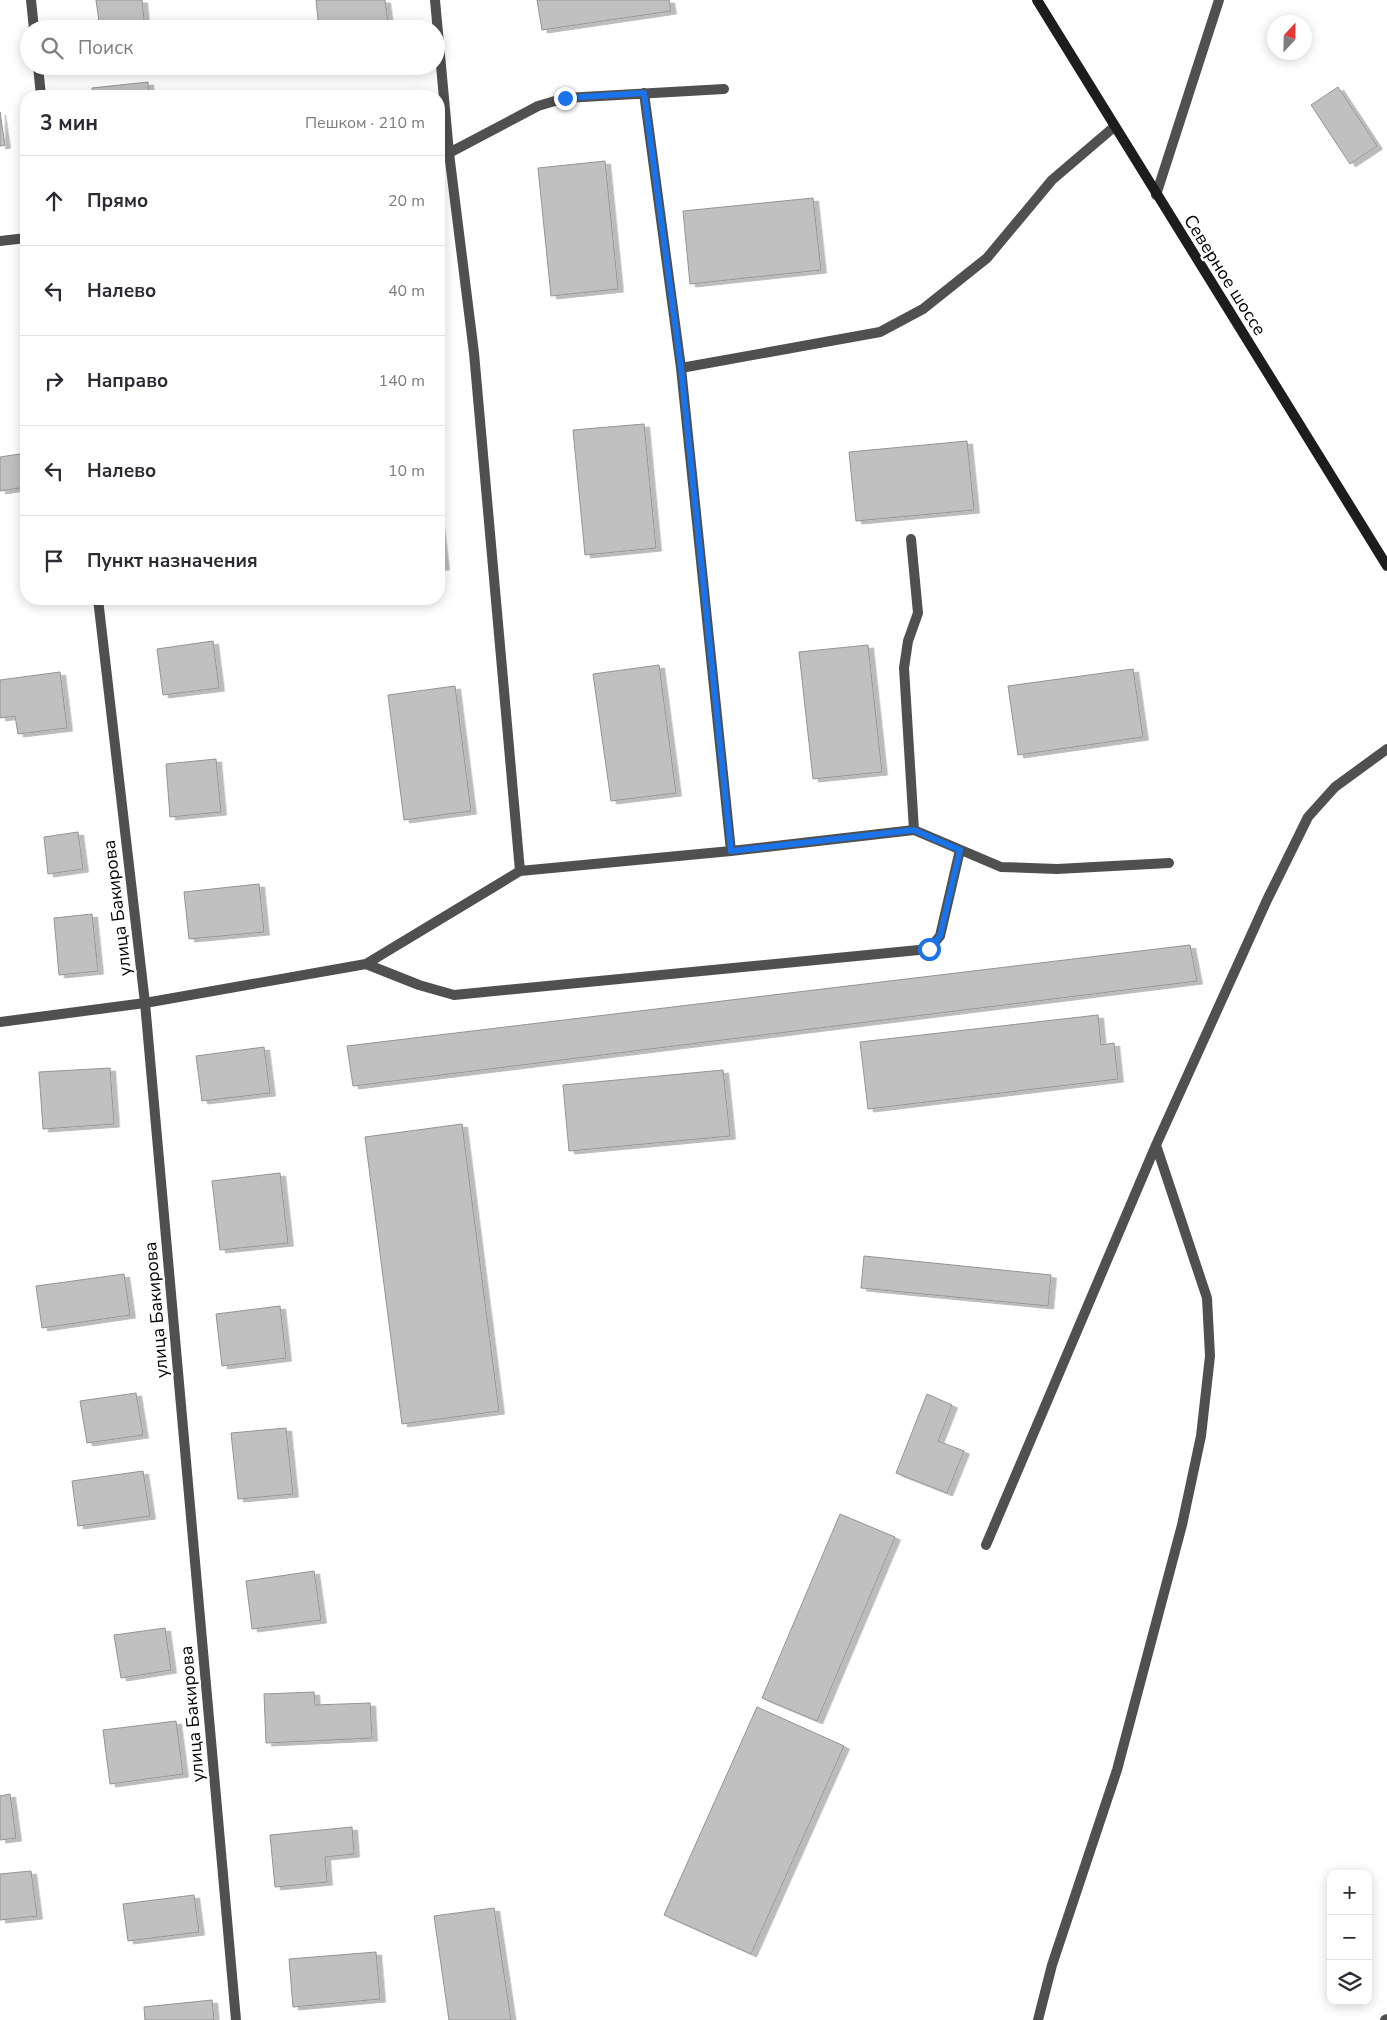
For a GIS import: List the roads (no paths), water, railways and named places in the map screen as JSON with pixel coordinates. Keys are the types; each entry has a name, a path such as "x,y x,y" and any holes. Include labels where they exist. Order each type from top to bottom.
{"main road":[{"name":"Северное шоссе","path":"1037,0 1387,566"}],"street":[{"path":"31,0 33,20"},
{"path":"435,0 436,20"},
{"path":"1156,195 1219,0"},
{"path":"39,75 40,90"},
{"path":"439,75 440,90"},
{"path":"445,153 538,106 565,98 724,89"},
{"path":"644,93 681,368 731,851"},
{"path":"681,368 880,332 923,309 987,258 1052,180 1114,127"},
{"path":"445,161 474,353 520,871"},
{"path":"0,241 20,239"},
{"path":"911,539 918,613 908,640 904,668 914,830"},
{"name":"улица Бакирова","path":"99,605 145,1003 236,2020"},
{"path":"986,1546 1156,1145 1267,900 1308,817 1335,787 1387,749"},
{"path":"0,1022 145,1003 366,964 520,871 731,851 914,830 1001,867 1057,869 1169,863"},
{"path":"366,964 419,985 454,995 929,949 940,936 960,850"},
{"path":"1038,2020 1052,1965 1117,1770 1179,1534 1202,1436 1210,1356 1207,1298 1156,1145"}]}
